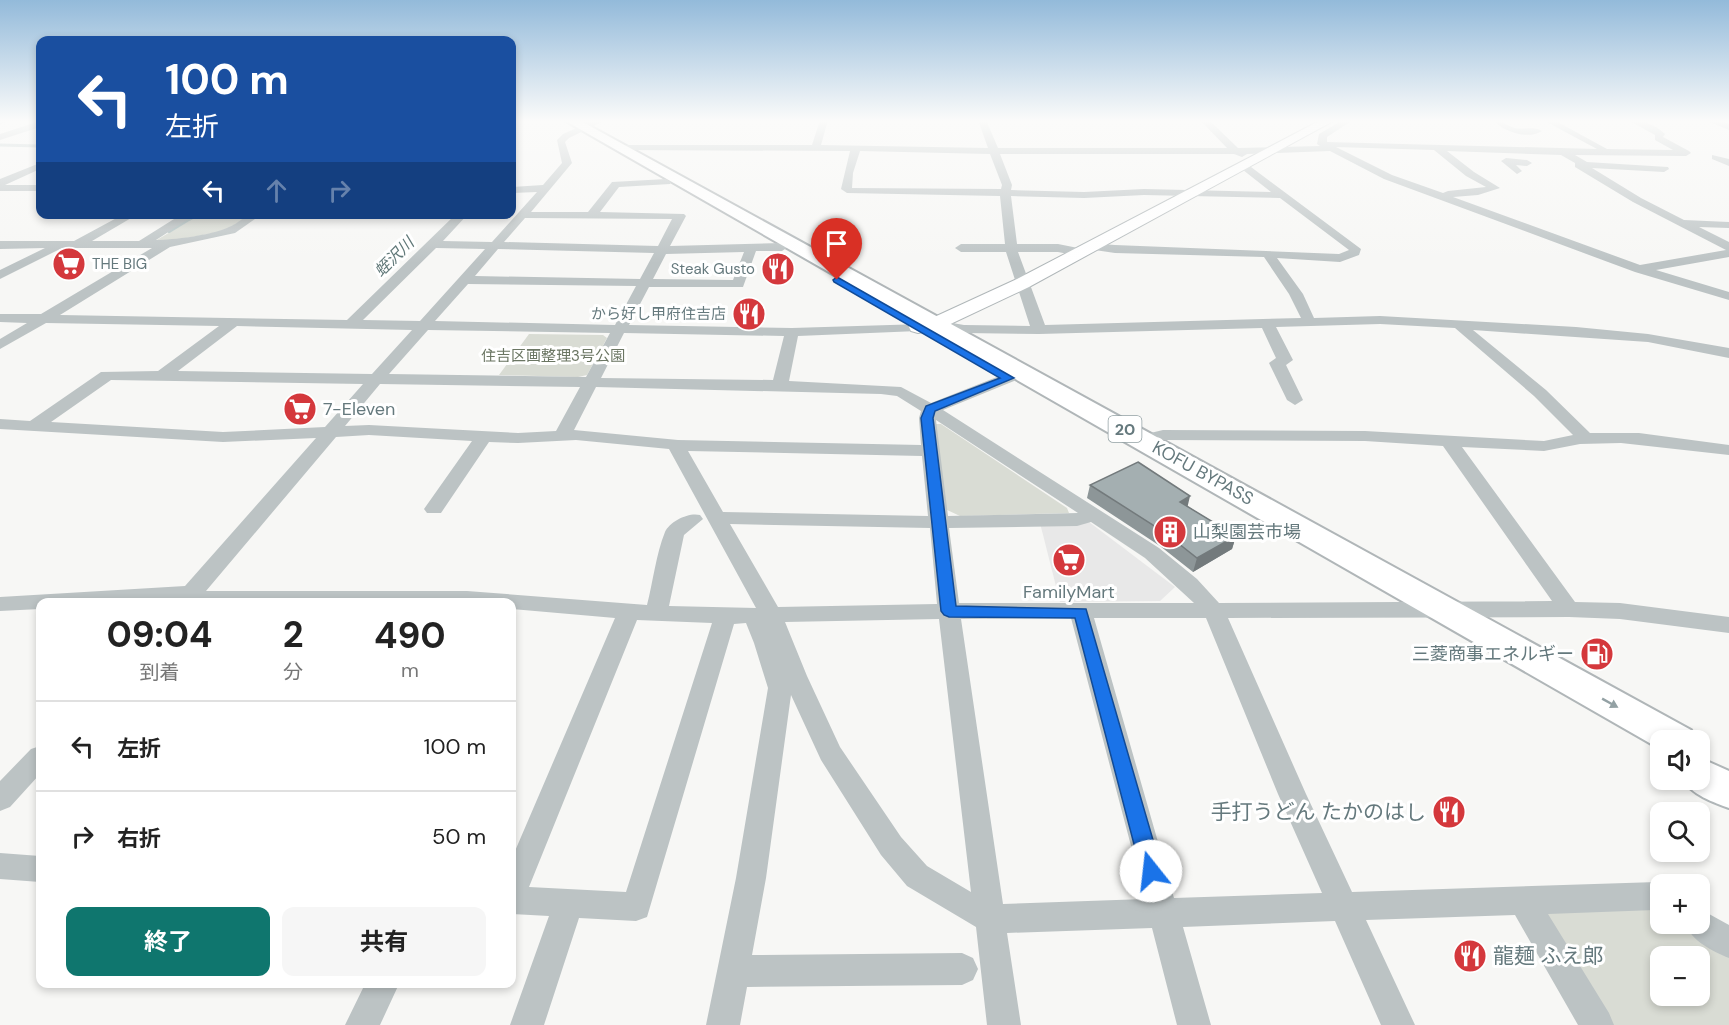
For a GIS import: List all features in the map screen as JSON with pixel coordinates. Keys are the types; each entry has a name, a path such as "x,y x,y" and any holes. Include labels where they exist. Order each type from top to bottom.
{"highway":[{"name":"KOFU BYPASS","path":"645,168 666,182 926,326 1144,440 1658,730"},
{"name":"KOFU BYPASS","path":"654,168 926,326 1008,378 1650,746"},
{"path":"1710,759 1729,770"},
{"path":"1710,780 1729,791"}],"main road":[{"path":"926,326 1023,283 1240,168"}],"street":[{"path":"0,183 36,168"},
{"path":"188,598 376,379 563,168"},
{"path":"851,168 846,189 850,191 1084,195 1193,193 1282,195"},
{"path":"1000,168 1007,185 1005,193 1007,214 1013,236 1011,248 1039,330"},
{"path":"961,248 1115,249 1340,258 1355,252 1355,249 1282,195 1254,168"},
{"path":"1369,168 1388,177 1640,269 1729,296"},
{"path":"1439,195 1478,192 1495,188 1462,168"},
{"path":"1514,168 1517,171"},
{"path":"1585,168 1680,223 1729,247"},
{"path":"1640,168 1664,169"},
{"path":"592,215 616,184 666,182"},
{"path":"0,188 36,188"},
{"path":"516,190 545,188"},
{"path":"522,215 680,216 562,436"},
{"path":"76,244 124,219"},
{"path":"140,244 182,219"},
{"path":"0,245 169,244 231,231 249,219"},
{"path":"352,323 458,219"},
{"path":"1680,223 1729,225"},
{"path":"0,345 169,244"},
{"path":"433,244 662,250 782,247"},
{"path":"0,275 61,245"},
{"path":"463,280 738,284 751,249"},
{"path":"1640,269 1729,253"},
{"path":"1268,254 1296,294 1309,321"},
{"path":"0,318 792,332 926,326 1039,330 1267,324 1357,319 1576,331 1648,338 1729,353"},
{"path":"163,375 234,322"},
{"path":"1267,324 1284,360 1276,363 1295,400"},
{"path":"1458,324 1540,393 1586,438"},
{"path":"780,385 792,332"},
{"path":"34,426 106,375 780,385 881,389 901,392 1152,553 1189,584 1214,611 1292,794 1398,1025"},
{"path":"1004,1025 949,611 927,418 930,409 1008,378"},
{"path":"0,424 223,438 369,429 518,438 562,436 678,445 930,452"},
{"path":"434,509 485,435"},
{"path":"1144,440 1153,436 1175,435 1365,436 1544,446 1586,438 1633,437 1729,450"},
{"path":"1449,441 1569,609"},
{"path":"678,445 678,450 718,518 762,615 795,676 830,753 891,846 917,876 990,919 1522,898 1650,896"},
{"path":"718,518 939,522 1077,520 1093,514"},
{"path":"656,613 675,532 693,519"},
{"path":"188,598 467,598"},
{"path":"516,602 629,612 725,616 949,611 1569,609 1620,611 1729,625"},
{"path":"0,604 36,603"},
{"path":"516,881 629,612"},
{"path":"1081,612 1194,1025"},
{"path":"723,1025 734,971 780,688 766,643 762,615"},
{"path":"516,900 636,908 725,616"},
{"path":"0,799 36,761"},
{"path":"0,866 36,869"},
{"path":"1522,898 1597,1025"},
{"path":"527,1025 569,903"},
{"path":"1710,931 1729,943"},
{"path":"734,971 962,969"},
{"path":"362,1025 380,988"}],"shaded area":[{"path":"1089,522 1175,587 1160,601 1060,602 1040,523"}],"green space":[{"path":"192,219 244,219 224,231 165,242 155,241"},
{"name":"住吉区画整理3号公園","path":"529,334 603,335 607,338 587,375 578,377 499,375"},
{"path":"934,424 941,424 1067,508 1069,513 960,516 945,509"},
{"path":"1650,903 1650,934 1703,934 1729,951 1729,1025 1608,1025 1544,918 1547,908"}],"building":[{"name":"山梨園芸市場","path":"1138,462 1190,496 1180,502 1236,536 1197,558 1164,532 1090,485"}],"waterway":[{"path":"169,231 189,219"}],"place":[{"name":"THE BIG","path":"69,264"},
{"name":"Steak Gusto","path":"778,269"},
{"name":"から好し甲府住吉店","path":"749,314"},
{"name":"7-Eleven","path":"300,409"},
{"name":"山梨園芸市場","path":"1170,532"},
{"name":"FamilyMart","path":"1069,560"},
{"name":"三菱商事エネルギー","path":"1597,654"},
{"name":"手打うどん たかのはし","path":"1449,812"},
{"name":"龍麺 ふえ郎","path":"1470,956"}],"route":[{"path":"837,280 1008,378 930,409 927,418 949,611 1081,612 1151,871"}],"water label":[{"name":"蛭沢川","path":"394,257"}]}
